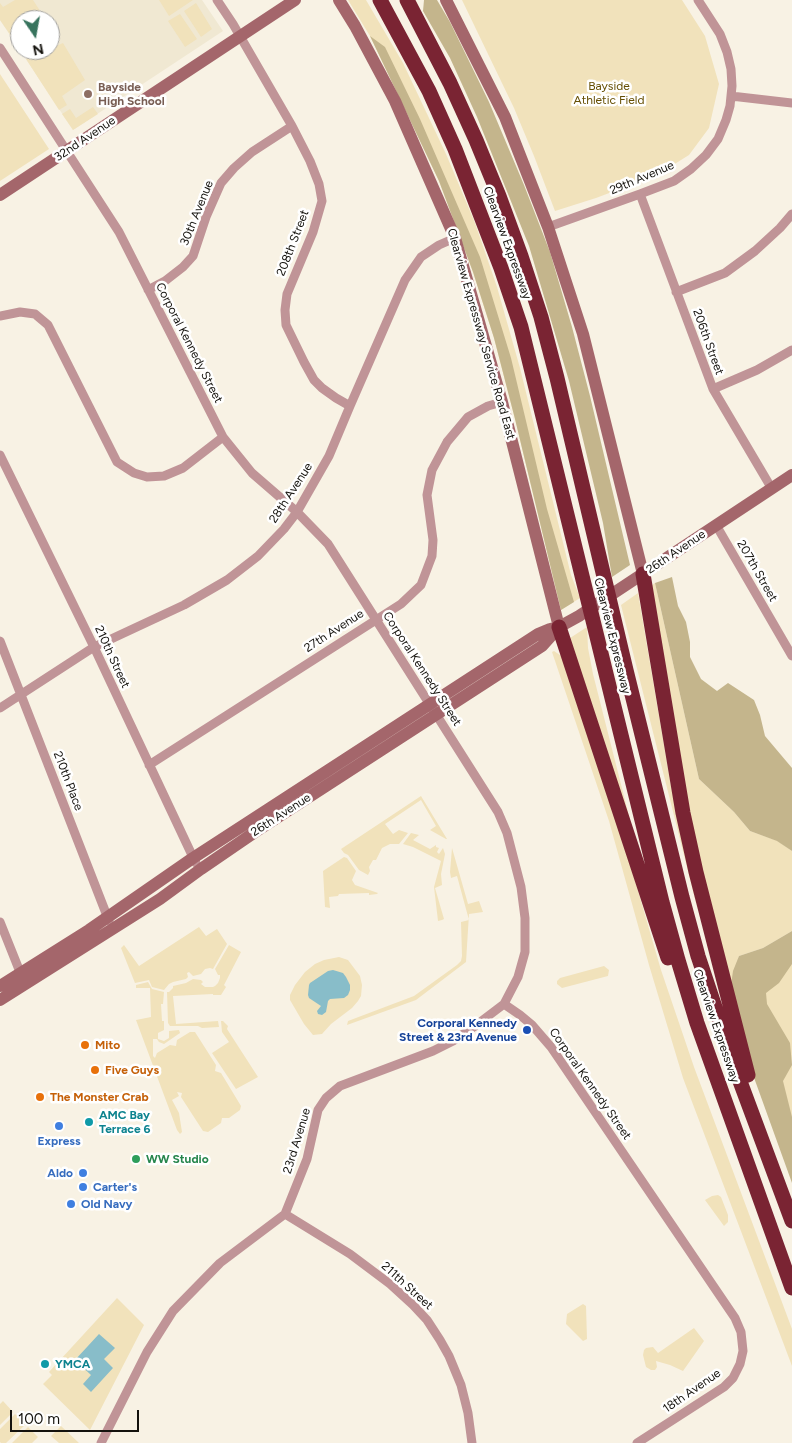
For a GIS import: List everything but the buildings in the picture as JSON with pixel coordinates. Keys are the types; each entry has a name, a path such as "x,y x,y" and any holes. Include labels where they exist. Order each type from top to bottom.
{"highway":[{"name":"Clearview Expressway","path":"380,0 429,91 455,149 501,268 521,327 662,902 676,952 697,1023 792,1288"},
{"name":"Clearview Expressway","path":"407,0 442,67 476,140 502,204 538,308 557,378 626,670 691,931 735,1067 792,1219"},
{"path":"643,574 683,813 696,872 742,1057 792,1219"},
{"path":"559,627 683,1005 792,1294"}],"street":[{"name":"208th Street","path":"217,0 292,126 319,184 322,202 313,232 287,294 286,325 314,380 329,393 350,406"},
{"name":"32nd Avenue","path":"0,195 295,0"},
{"name":"Clearview Expressway Service Road East","path":"339,0 395,101 455,238 502,402 559,627"},
{"path":"446,0 505,117 548,227 583,334 643,574"},
{"name":"29th Avenue","path":"548,227 674,181 706,155 718,139 726,120 731,96 731,69 720,34 698,0"},
{"name":"Corporal Kennedy Street","path":"0,48 120,232 223,436 252,474 297,512 328,544 498,812 507,833 521,887 525,918 525,952 518,977 504,1004 532,1024 551,1047 735,1318"},
{"path":"731,96 792,103"},
{"name":"30th Avenue","path":"148,290 165,281 194,256 206,217 221,184 234,168 252,152 292,126"},
{"name":"206th Street","path":"640,194 712,389 772,489"},
{"path":"676,292 725,273 755,251 792,214"},
{"name":"28th Avenue","path":"0,708 94,646 184,605 227,580 258,556 284,529 297,512 329,456 405,280 421,257 439,245 455,238"},
{"path":"0,316 20,312 35,314 48,325 117,462 134,473 146,477 164,476 183,468 223,436"},
{"path":"712,389 757,370 792,350"},
{"name":"27th Avenue","path":"149,766 401,604 421,586 432,556 433,540 426,495 432,470 448,442 468,417 488,406 502,402"},
{"name":"210th Street","path":"0,455 94,646 193,858 201,869"},
{"name":"26th Avenue","path":"110,923 160,899 433,710 538,634 559,627 578,616 792,475"},
{"name":"207th Street","path":"716,525 792,656"},
{"name":"210th Place","path":"0,641 110,923"},
{"name":"26th Avenue","path":"0,1000 22,979 110,923 193,858 433,710"},
{"path":"0,922 22,979"},
{"name":"26th Avenue","path":"0,986 22,979"},
{"name":"23rd Avenue","path":"285,1214 307,1159 318,1110 326,1098 340,1086 433,1052 453,1041 504,1004"},
{"path":"101,1443 147,1352 173,1312 220,1262 285,1214"},
{"name":"211th Street","path":"285,1214 350,1254 413,1304 440,1340 449,1356 461,1385 468,1413 472,1443"},
{"name":"18th Avenue","path":"637,1443 724,1388 733,1378 740,1364 743,1351 741,1332 735,1318"}],"shaded area":[{"name":"Bayside High School","path":"0,0 202,0 223,31 73,130 27,60 60,60 60,10 10,10 10,35 0,20"},
{"path":"424,0 437,0 450,22 489,102 550,252 590,396 630,565 612,577 603,523 569,381 529,246 477,117 450,58 423,11"},
{"path":"370,36 385,47 420,119 480,257 511,358 547,509 574,602 561,610 494,338 473,272 439,181"},
{"path":"672,577 678,606 686,622 690,642 690,657 701,679 717,691 728,683 754,700 765,736 792,768 792,851 777,841 750,831 734,812 699,779 655,583"},
{"path":"792,931 792,964 779,983 766,993 767,1004 790,1043 792,1065 783,1081 792,1117 792,1183 748,1061 730,992 733,971 739,956 763,948"}],"green space":[{"path":"15,0 33,0 40,10 10,10 10,34 0,20 0,3 3,7"},
{"path":"159,0 193,0 169,16"},
{"path":"348,0 366,0 403,63 446,154 475,223 497,287 520,368 571,575 580,598 561,610 494,338 473,272 439,181 370,36"},
{"name":"Bayside Athletic Field","path":"462,0 682,0 705,36 719,84 709,128 689,155 657,175 555,211 514,108"},
{"path":"196,3 212,29 201,37 184,11"},
{"path":"180,14 197,39 185,47 168,21"},
{"path":"63,43 85,80 62,96 67,105 59,110 27,60 60,60 60,44"},
{"path":"0,74 49,149 0,181"},
{"path":"93,107 98,114 73,130 62,114 70,109 76,118"},
{"path":"655,583 699,779 734,812 750,831 778,841 792,851 792,931 763,948 739,956 730,992 692,833 647,589"},
{"path":"638,593 671,786 698,911 621,605"},
{"path":"587,627 588,648 593,674 644,875 567,640"},
{"path":"554,651 563,657 634,877 661,970 694,1067 792,1329 792,1366 683,1078 609,821 552,652"},
{"path":"421,796 447,839 430,830 436,826 421,800 385,824 393,834 399,830 408,833 399,844 390,844 382,848 376,860 373,860 369,867 368,875 359,870 341,849"},
{"path":"411,833 419,835 413,840 430,849 436,845 439,848 437,852 439,854 443,848 445,854 441,874 442,885 435,888 444,919 442,920 438,921 434,887 441,861 403,844"},
{"path":"452,848 468,904 479,901 483,912 469,914 469,919 457,876 451,878"},
{"path":"344,857 347,858 356,871 352,880 355,885 378,893 369,895 369,893 339,894 338,896 329,897 330,908 325,907 323,871"},
{"path":"469,920 466,962 416,1000 347,1025 348,1021 414,996 457,965 461,961 462,956 461,922"},
{"path":"199,927 206,936 217,929 227,944 213,969 205,969 201,974 193,976 189,972 186,979 169,984 164,990 152,987 149,980 135,983 121,948 124,945 139,966"},
{"path":"229,945 241,952 221,995 173,996 176,1024 218,1021 219,1027 170,1026 168,1023 167,992 173,986 193,979 201,980 203,982 201,984 205,987 215,986 220,975 218,975 215,969"},
{"path":"792,949 792,1161 747,979"},
{"path":"339,957 348,960 360,976 362,985 361,996 352,1008 331,1024 322,1034 313,1035 290,1000 290,995 305,972 315,964"},
{"path":"604,966 609,970 608,976 562,988 557,984 560,978"},
{"path":"148,982 152,989 164,992 163,1004 161,1004 164,1030 158,1033 158,1039 164,1041 169,1038 169,1031 179,1030 180,1033 164,1044 157,1039 153,1039 153,1056 155,1058 157,1053 170,1045 176,1046 177,1040 190,1032 195,1032 216,1065 215,1071 221,1073 241,1106 240,1110 229,1118 222,1118 221,1123 208,1132 203,1131 181,1097 182,1093 177,1092 179,1096 172,1100 179,1113 182,1132 180,1134 177,1130 136,1020 151,1017 150,988 136,988 136,985"},
{"path":"221,1021 228,1026 227,1029 258,1077 236,1089 212,1053 229,1042 222,1032"},
{"path":"718,1195 721,1197 728,1215 728,1222 724,1226 705,1200"},
{"path":"117,1298 144,1325 90,1430 43,1384 52,1375 49,1372"},
{"path":"583,1304 586,1306 587,1339 583,1341 566,1324 567,1314"},
{"path":"694,1328 704,1341 683,1371 656,1361 657,1367 655,1370 646,1367 643,1355 646,1348 653,1347 658,1353"},
{"path":"3,1401 13,1412 0,1425 0,1404"},
{"path":"15,1414 26,1424 6,1443 1,1443 0,1429"},
{"path":"61,1426 79,1443 59,1443 51,1436"},
{"path":"28,1427 38,1437 32,1443 12,1443"}],"water":[{"path":"333,970 343,973 350,985 350,990 344,998 330,999 326,1012 322,1015 318,1014 317,1011 321,1006 309,998 309,985 328,971"},
{"path":"99,1334 115,1348 104,1359 113,1368 91,1392 83,1384 91,1375 75,1360"}],"place":[{"name":"Bayside High School","path":"88,94"},
{"name":"Corporal Kennedy Street & 23rd Avenue","path":"527,1030"},
{"name":"Mito","path":"85,1045"},
{"name":"Five Guys","path":"95,1070"},
{"name":"The Monster Crab","path":"40,1097"},
{"name":"AMC Bay Terrace 6","path":"89,1122"},
{"name":"Express","path":"59,1126"},
{"name":"WW Studio","path":"136,1159"},
{"name":"Aldo","path":"83,1173"},
{"name":"Carter's","path":"83,1187"},
{"name":"Old Navy","path":"71,1204"},
{"name":"YMCA","path":"45,1364"}]}
